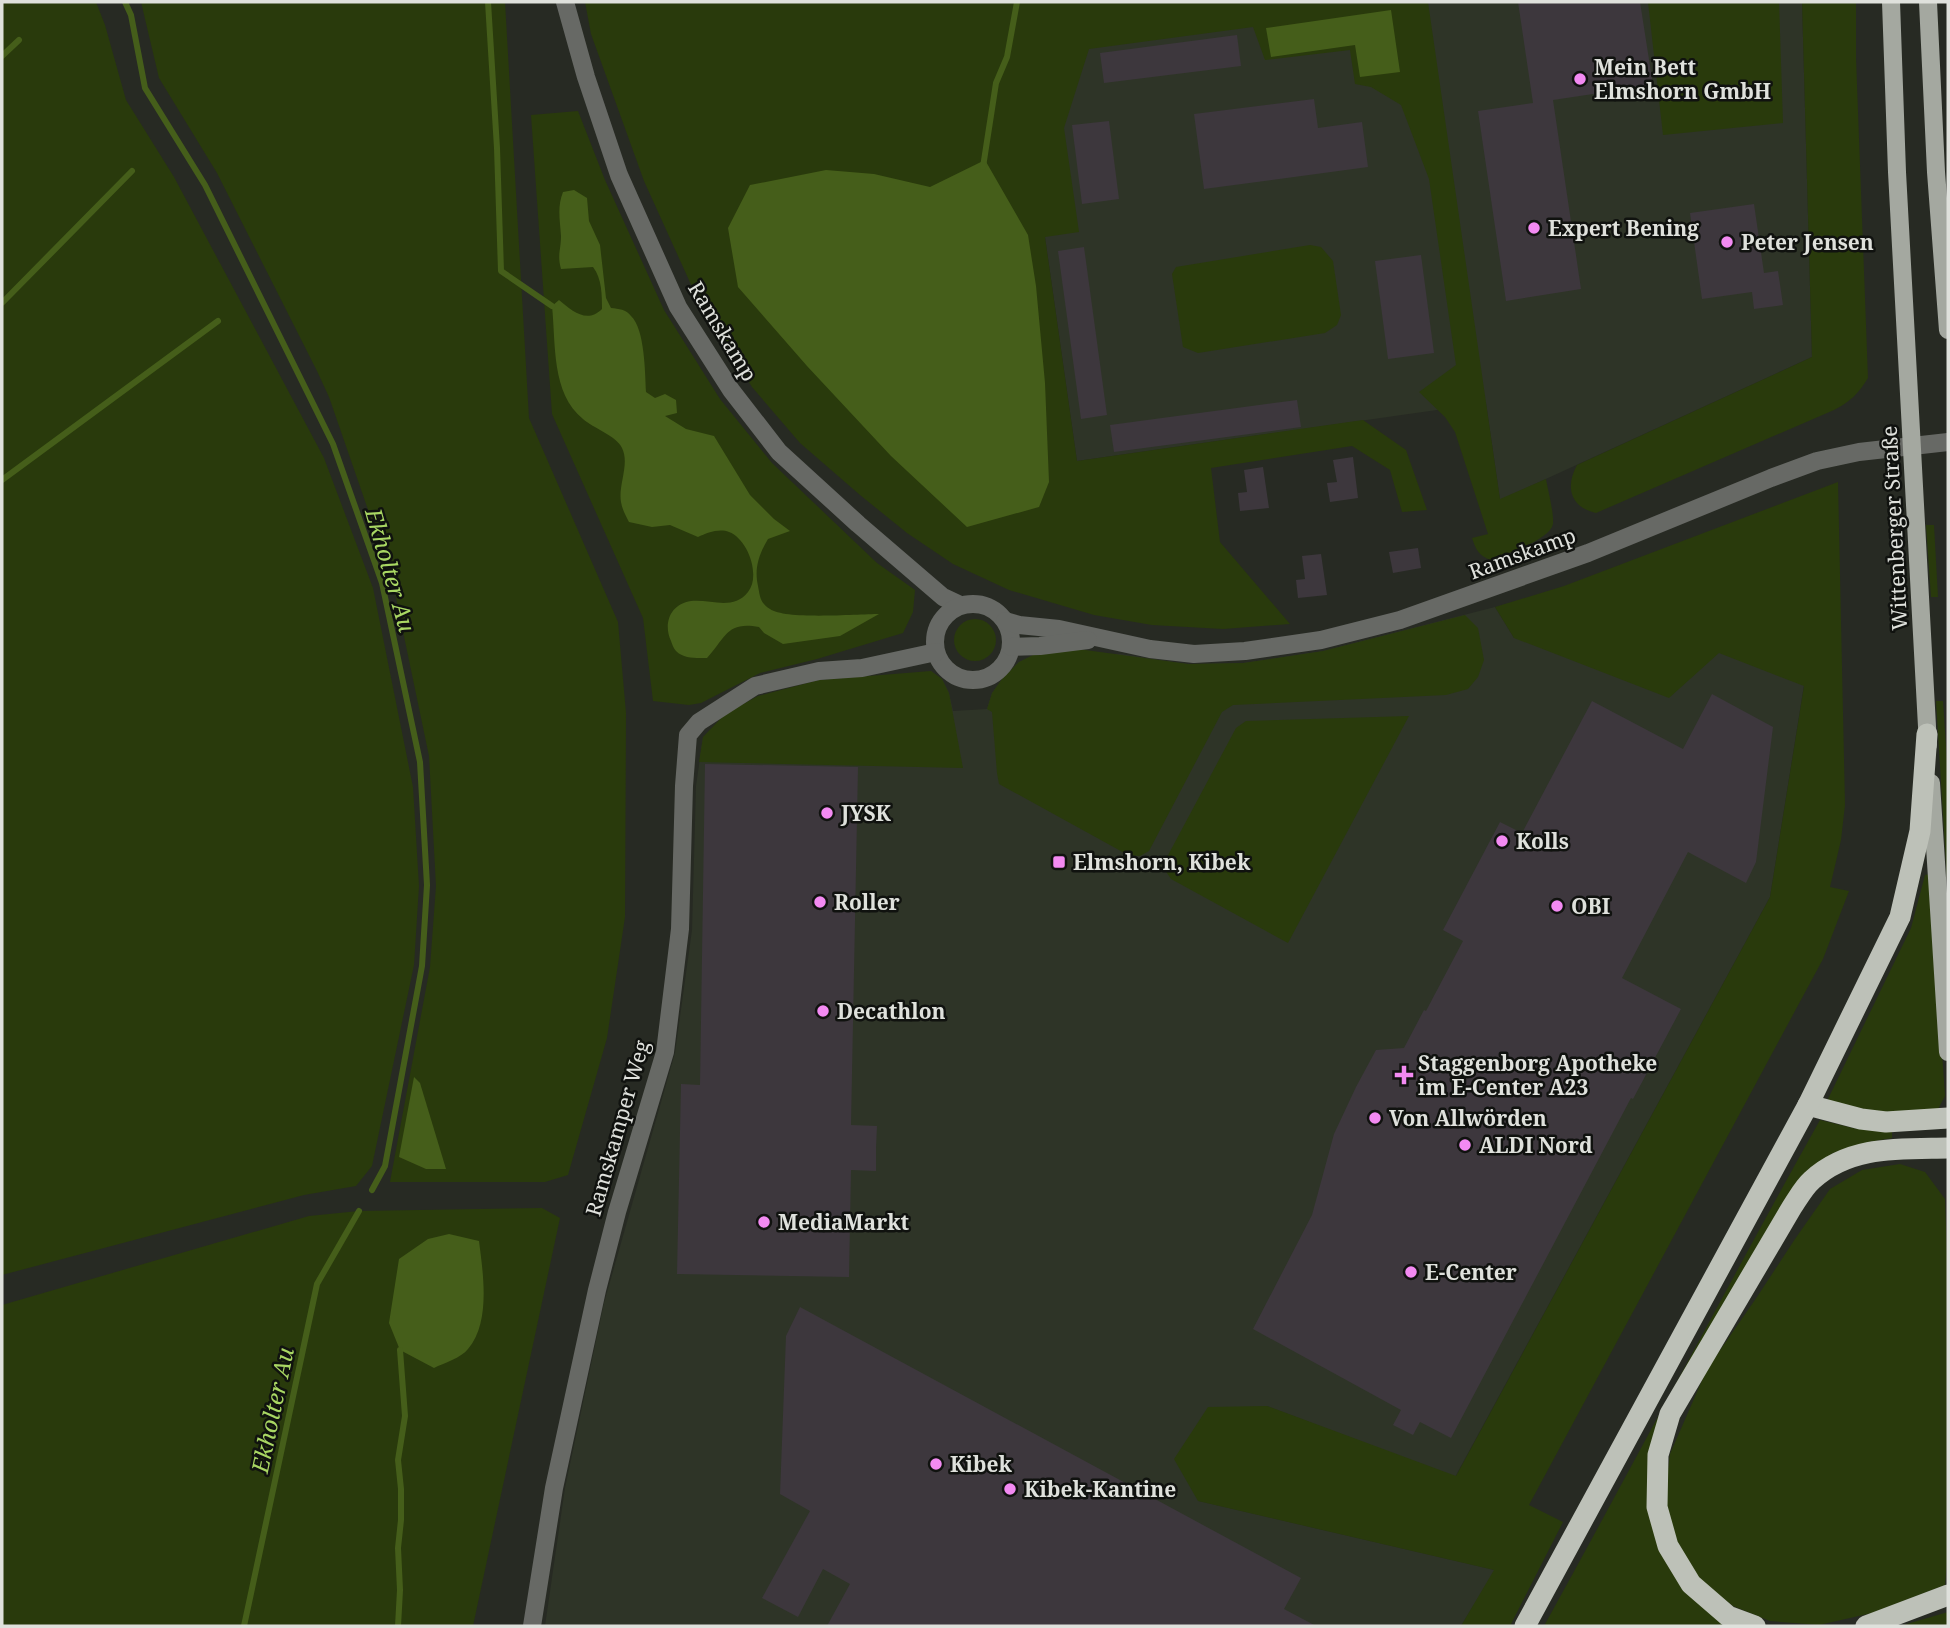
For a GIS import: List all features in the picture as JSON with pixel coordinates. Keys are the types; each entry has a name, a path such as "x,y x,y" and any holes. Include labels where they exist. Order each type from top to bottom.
{"highway":[{"path":"1525,1626 1808,1105 1900,916 1920,831 1927,734"},
{"path":"1808,1105 1850,1117 1886,1122 1948,1118"},
{"path":"1755,1626 1728,1616 1691,1584 1668,1546 1657,1507 1658,1455 1671,1414 1792,1207 1811,1181 1829,1168 1854,1156 1882,1149 1948,1148"},
{"path":"1866,1626 1948,1595"}],"main road":[{"name":"Wittenberger Straße","path":"1891,2 1897,172 1927,734 1948,1052"},
{"path":"1928,2 1936,172 1948,330"}],"street":[{"name":"Ramskamp","path":"565,2 586,77 619,175 678,307 731,390 779,452 943,597 960,606 973,603 985,605 996,611 1005,621 1059,629 1150,649 1194,654 1245,651 1321,640 1400,620 1588,554 1817,461 1859,452 1948,442"},
{"path":"960,606 947,613 934,638 942,665 953,675 967,680 982,680 996,673 1006,662 1011,648 1011,634 1005,621"},
{"name":"Ramskamp","path":"1011,648 1101,639"},
{"name":"Ramskamper Weg","path":"532,1626 554,1488 597,1290 617,1212 665,1052 680,929 688,735 699,722 755,686 819,670 862,668 936,652"}],"shaded area":[{"path":"2,2 96,2 126,100 174,177 324,458 373,588 413,787 419,886 414,965 372,1166 356,1186 304,1195 2,1275"},
{"path":"141,2 505,2 529,418 618,622 626,713 625,917 607,1038 568,1175 545,1182 390,1182 430,967 436,886 429,756 392,579 329,397 217,173 159,78"},
{"path":"585,2 1428,2 1500,499 1546,479 1553,519 1550,530 1536,541 1491,560 1475,546 1472,538 1488,534 1455,432 1445,417 1419,392 1456,365 1429,179 1401,105 1371,87 1355,84 1350,50 1265,60 1253,27 1089,49 1064,128 1079,232 1045,237 1077,461 1363,420 1406,450 1427,510 1402,512 1390,470 1352,446 1211,468 1220,542 1290,624 1223,629 1152,625 1094,615 1009,590 953,564 907,533 800,443 752,387 698,300 644,181 591,34"},
{"path":"1131,2 1802,2 1812,357 1500,500 1486,403 1077,461 1045,237 1049,14"},
{"path":"1648,2 1779,2 1783,123 1663,135"},
{"path":"1802,2 1856,2 1868,378 1854,397 1834,410 1596,513 1587,510 1575,501 1572,495 1571,481 1577,465 1812,357"},
{"path":"1391,10 1400,72 1360,77 1355,45 1271,57 1266,28"},
{"path":"578,111 605,180 664,310 720,399 772,463 877,563 915,590 913,612 903,633 760,673 701,703 689,705 653,701 643,618 552,414 531,115"},
{"path":"985,160 1028,235 1036,286 1045,383 1049,482 1039,507 967,527 891,456 738,287 728,228 750,185 826,170 874,174 930,187"},
{"path":"574,190 587,198 589,221 600,245 606,298 611,308 622,310 636,322 643,352 646,392 655,398 665,394 676,400 677,413 665,416 686,429 714,436 750,495 790,531 768,539 760,556 757,579 762,602 770,609 790,614 879,614 840,636 783,644 759,627 740,626 728,632 707,658 686,657 675,650 668,628 673,610 691,601 729,603 742,598 752,585 753,568 742,542 729,532 717,531 698,537 670,525 652,527 629,522 621,502 625,461 622,448 615,440 583,419 565,396 557,367 552,306 559,300 574,312 585,316 602,309 600,282 593,267 561,269 560,203 563,192"},
{"path":"1310,245 1321,247 1333,261 1341,315 1337,325 1325,333 1198,353 1183,347 1172,274 1176,267"},
{"path":"1838,482 1845,805 1841,840 1830,887 1849,891 1823,959 1529,1505 1563,1522 1510,1626 1461,1626 1494,1570 1198,1501 1174,1459 1208,1407 1267,1406 1456,1476 1770,897 1804,686 1719,653 1669,698 1514,638 1495,607 1564,586"},
{"path":"1926,525 1934,525 1938,597 1931,597"},
{"path":"1495,607 1514,638 1719,652 1804,685 1770,897 1455,1477 1267,1406 1199,1501 1495,1570 1461,1626 545,1626 565,1488 604,1303 675,1053 692,930 696,786 703,737 758,696 931,671 942,679 953,711 987,709 992,693 1002,679 1019,662 1033,655 1120,654 1188,664 1243,663 1323,651"},
{"path":"1465,615 1478,628 1484,660 1478,677 1468,689 1446,695 1233,705 1222,712 1149,851 1140,856 1128,855 999,784 992,712 987,709 992,693 1002,679 1019,662 1033,655 1078,649 1188,664 1243,663 1323,651"},
{"path":"975,619 990,625 996,640 990,655 975,661 960,655 954,640 960,625"},
{"path":"931,671 942,679 949,693 963,768 699,762 703,737 725,714 758,696 819,680"},
{"path":"1936,701 1943,701 1948,777 1948,896"},
{"path":"1409,716 1288,943 1171,879 1165,870 1166,859 1236,728 1246,721"},
{"path":"1930,874 1945,1096 1937,1111 1858,1113 1827,1101 1911,928 1925,875"},
{"path":"414,1077 420,1083 446,1169 426,1169 399,1157"},
{"path":"1820,1120 1857,1129 1892,1129 1892,1138 1833,1153 1802,1176 1694,1361 1650,1500 1730,1626 1544,1626 1750,1246"},
{"path":"1900,1164 1925,1172 1945,1199 1948,1281 1948,1550 1945,1585 1872,1613 1819,1625 1770,1621 1733,1606 1700,1581 1675,1544 1664,1500 1670,1454 1707,1369 1830,1189 1862,1170"},
{"path":"542,1208 560,1218 473,1626 2,1626 2,1305 309,1216 359,1211"},
{"path":"449,1234 479,1241 483,1311 475,1338 468,1349 457,1358 434,1368 400,1350 389,1323 399,1259 428,1239"},
{"path":"1948,1612 1948,1626 1900,1626"}],"building":[{"path":"1518,2 1640,2 1653,85 1553,100 1581,289 1506,301 1478,111 1533,103"},
{"path":"1237,35 1241,66 1104,83 1100,53"},
{"path":"1314,99 1318,128 1362,122 1368,167 1204,189 1194,114"},
{"path":"1109,121 1119,199 1082,204 1072,125"},
{"name":"Peter Jensen","path":"1754,204 1764,273 1778,271 1783,305 1754,309 1752,292 1702,299 1690,213"},
{"path":"1084,247 1107,415 1081,419 1058,251"},
{"path":"1421,255 1434,353 1388,359 1375,261"},
{"path":"1297,400 1301,427 1114,452 1110,425"},
{"path":"1353,457 1358,498 1330,502 1327,483 1337,482 1333,460"},
{"path":"1263,467 1269,508 1240,511 1238,493 1247,492 1244,470"},
{"path":"1418,548 1421,568 1393,573 1389,552"},
{"path":"1321,554 1327,595 1298,598 1296,580 1305,579 1302,556"},
{"path":"1712,694 1773,727 1756,862 1746,883 1688,852 1622,978 1681,1009 1451,1438 1420,1422 1413,1435 1393,1425 1401,1410 1253,1329 1312,1215 1334,1134 1376,1050 1404,1048 1463,941 1443,930 1500,822 1522,833 1592,701 1683,749"},
{"path":"705,764 858,767 851,1125 877,1126 876,1171 851,1170 849,1277 677,1274 681,1084 700,1085"},
{"name":"Kibek","path":"800,1307 1301,1578 1284,1609 1316,1626 827,1626 850,1584 823,1569 798,1617 762,1598 810,1511 780,1494 786,1336"}],"waterway":[{"name":"Ekholter Au","path":"125,2 131,15 145,88 205,185 333,444 382,583 420,762 427,885 422,966 385,1166 372,1190"},
{"path":"488,2 501,271 552,306"},
{"path":"983,167 996,83 1007,57 1017,2"},
{"path":"2,56 19,40"},
{"path":"2,303 132,171"},
{"path":"2,480 218,321"},
{"name":"Ekholter Au","path":"244,1626 317,1284 359,1211"},
{"path":"398,1626 398,1548 401,1520 398,1460 405,1416 400,1350"}],"place":[{"name":"Mein Bett Elmshorn GmbH","path":"1580,79"},
{"name":"Expert Bening","path":"1534,228"},
{"name":"Peter Jensen","path":"1727,242"},
{"name":"JYSK","path":"827,813"},
{"name":"Kolls","path":"1502,841"},
{"name":"Elmshorn, Kibek","path":"1059,862"},
{"name":"Roller","path":"820,902"},
{"name":"OBI","path":"1557,906"},
{"name":"Decathlon","path":"823,1011"},
{"name":"Staggenborg Apotheke im E-Center A23","path":"1404,1075"},
{"name":"Von Allwörden","path":"1375,1118"},
{"name":"ALDI Nord","path":"1465,1145"},
{"name":"MediaMarkt","path":"764,1222"},
{"name":"E-Center","path":"1411,1272"},
{"name":"Kibek","path":"936,1464"},
{"name":"Kibek-Kantine","path":"1010,1489"}]}
